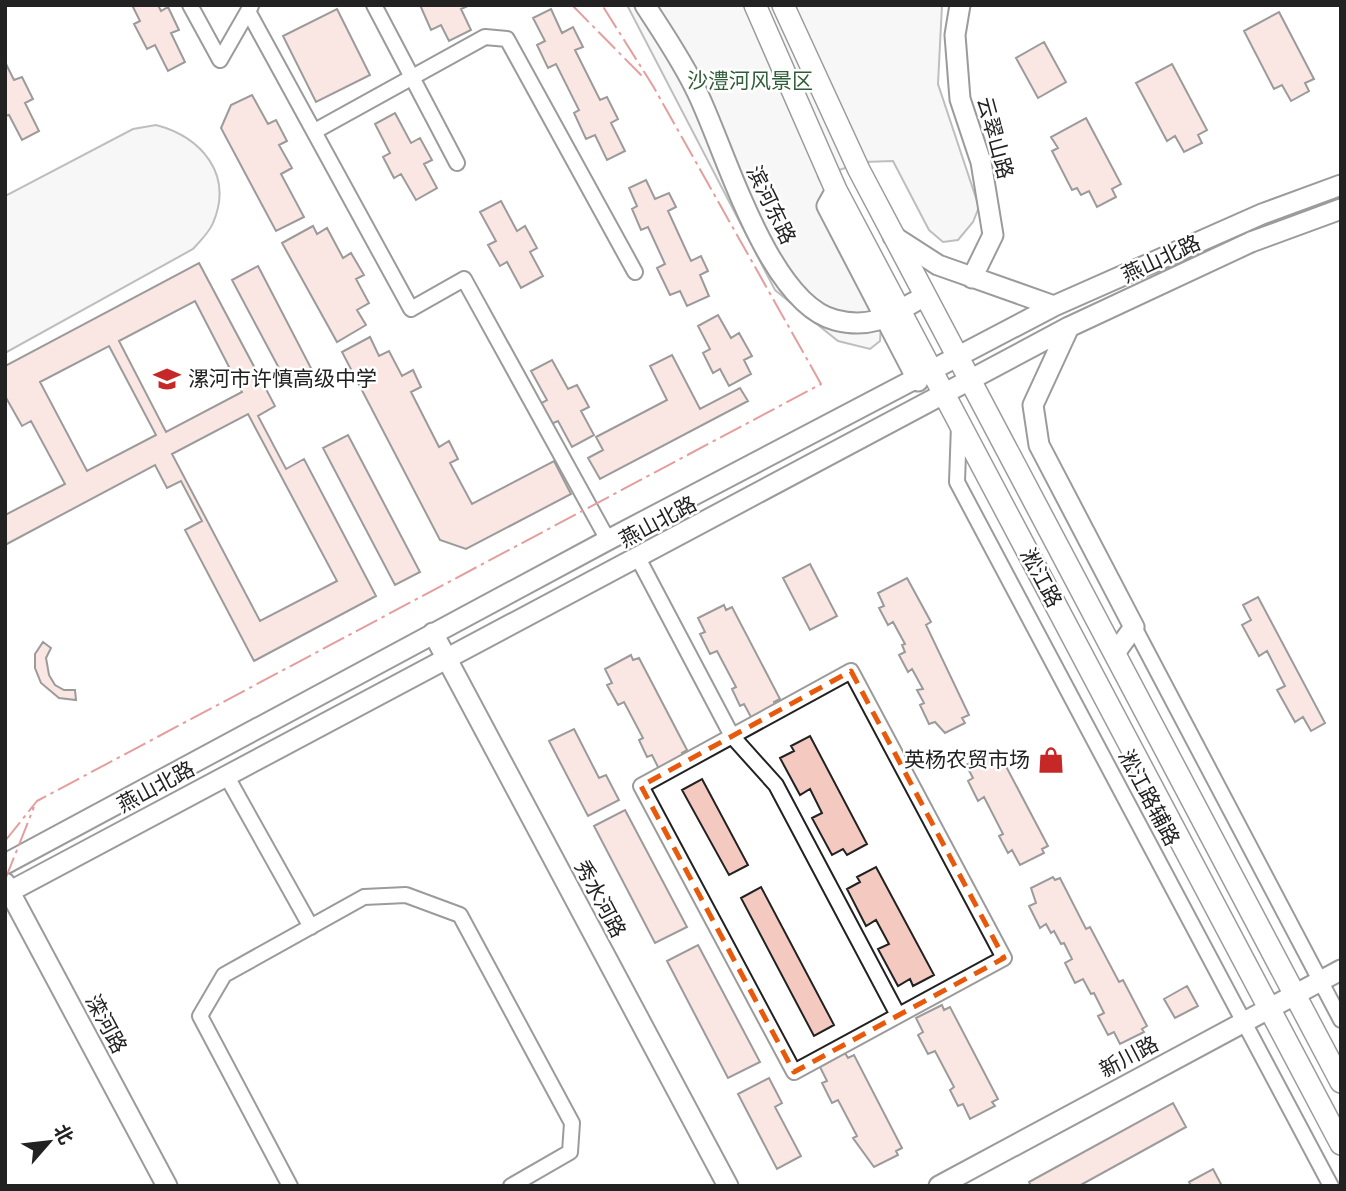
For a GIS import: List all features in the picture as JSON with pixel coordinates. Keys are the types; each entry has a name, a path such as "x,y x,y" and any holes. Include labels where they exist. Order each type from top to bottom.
{"main road":[{"name":"淞江路","path":"755,5 891,314 925,377 944,394 1341,1144"},
{"name":"淞江路","path":"783,5 892,236 1341,1082"}],"street":[{"path":"190,5 220,60 249,8"},
{"path":"374,5 457,163"},
{"name":"滨河东路","path":"645,5 697,92 745,208 777,268 809,306 834,320 871,324 925,296"},
{"name":"云翠山路","path":"960,5 955,36 960,99 981,162 993,235 972,278"},
{"path":"249,8 411,309 464,279 608,540"},
{"path":"315,131 485,37 507,39 635,272"},
{"name":"燕山北路","path":"5,864 433,633 925,377 1054,306 1262,214 1341,185"},
{"name":"燕山北路","path":"7,890 638,558 1069,327 1251,242 1341,209"},
{"path":"892,236 938,265 1054,306"},
{"path":"1069,327 1033,405 1039,445 1341,1020"},
{"name":"淞江路辅路","path":"959,424 957,482 1331,1186"},
{"path":"638,558 732,736 776,785 898,1015"},
{"path":"1115,653 1134,627"},
{"name":"秀水河路","path":"433,633 728,1186"},
{"path":"850,671 1004,958 794,1072 641,786 732,736 850,671"},
{"path":"226,775 311,926"},
{"name":"滦河路","path":"7,890 167,1186"},
{"path":"289,1186 200,1016 225,975 364,897 407,895 460,915 572,1123 570,1152 511,1186"},
{"name":"新川路","path":"939,1186 1341,970"}],"highlighted area":[{"path":"851,671 1004,958 794,1072 641,786"}],"green space":[{"name":"沙澧河风景区","path":"627,5 942,5 938,84 979,207 973,222 958,240 943,242 929,230 893,161 863,162 818,177 883,296 880,341 870,349 838,341 775,290"},
{"path":"156,125 187,138 209,160 219,189 218,205 209,230 193,249 5,353 5,196 133,129"}],"building":[{"path":"132,5 158,5 161,11 168,7 179,30 171,33 185,62 168,71 155,45 147,49 134,24 140,21"},
{"path":"420,5 470,5 461,9 471,30 449,41 441,25 431,30"},
{"path":"337,9 370,75 316,102 283,36"},
{"path":"551,9 562,33 573,27 583,47 575,50 600,100 607,97 618,119 611,123 625,151 607,160 595,135 586,139 574,113 579,110 556,64 548,68 537,45 545,41 533,18"},
{"path":"1279,12 1314,79 1305,83 1309,91 1291,101 1282,85 1274,89 1244,31"},
{"path":"1044,42 1066,82 1038,98 1016,58"},
{"path":"5,62 14,80 22,77 33,99 25,103 39,131 22,140 9,115 5,116"},
{"path":"1172,64 1207,130 1198,135 1202,143 1184,152 1175,136 1167,141 1136,83"},
{"path":"252,95 268,124 276,120 287,141 279,145 292,168 281,174 304,217 276,231 221,128 231,105"},
{"path":"395,113 411,143 420,138 432,160 424,164 437,188 416,200 401,174 394,178 383,157 390,153 375,124"},
{"path":"1086,118 1121,184 1112,189 1116,197 1097,207 1089,191 1081,195 1077,188 1072,190 1052,151 1058,148 1051,137"},
{"path":"646,180 655,199 669,193 676,207 668,211 691,261 701,256 708,271 700,275 709,296 687,306 680,291 670,295 657,268 665,264 648,227 641,230 632,209 637,206 629,188"},
{"path":"501,201 517,231 525,226 537,248 530,252 543,276 521,288 507,262 500,266 488,245 496,241 480,212"},
{"path":"313,226 317,234 327,228 343,258 351,253 364,275 356,279 369,303 357,310 366,325 337,342 282,243"},
{"path":"199,263 275,406 258,416 286,469 304,459 376,596 254,661 185,530 202,521 181,481 167,488 155,465 5,545 5,515 65,484 31,421 22,426 5,396 5,366","holes":["195,301 242,392 166,432 119,341","109,346 156,435 87,471 40,382","248,414 337,581 260,621 172,454"]},
{"path":"258,266 313,372 288,385 232,280"},
{"path":"718,315 731,338 739,333 752,356 744,360 751,374 729,386 720,369 713,373 703,353 710,349 698,326"},
{"path":"370,337 379,356 389,351 402,376 413,370 421,387 411,392 439,447 449,441 458,459 450,463 472,504 554,461 571,494 466,549 440,540 342,352"},
{"path":"672,355 700,409 740,388 748,401 600,479 588,458 603,450 596,437 667,400 650,366"},
{"path":"552,360 568,389 577,385 589,407 581,411 594,435 572,447 558,421 551,424 540,404 547,400 531,371"},
{"path":"348,435 420,572 395,585 323,448"},
{"path":"810,564 837,616 810,630 783,578"},
{"path":"907,578 931,622 926,625 969,715 962,718 965,723 945,733 935,722 929,724 920,705 924,703 917,690 923,689 912,669 908,672 899,655 905,652 902,645 905,644 893,622 888,625 879,608 884,606 878,593"},
{"path":"1258,597 1325,723 1311,731 1303,717 1295,722 1277,690 1285,686 1267,651 1259,656 1242,625 1251,620 1243,605"},
{"path":"724,605 726,610 732,607 780,699 774,702 776,706 752,719 744,704 740,706 732,689 736,687 717,651 710,654 700,634 705,632 698,618"},
{"path":"43,642 51,648 46,658 49,675 55,685 64,690 75,690 76,700 59,698 41,683 35,668 35,654"},
{"path":"631,655 633,660 639,658 687,750 682,753 684,757 659,769 652,755 647,757 639,740 643,738 624,702 618,705 607,685 612,683 605,669"},
{"path":"574,729 599,778 606,775 619,800 588,816 549,741"},
{"path":"810,736 867,844 847,855 843,849 832,855 812,818 822,813 810,789 800,795 780,758 794,751 791,746"},
{"path":"991,751 994,756 999,753 1048,846 1042,849 1044,853 1020,865 1012,850 1008,853 999,836 1003,834 984,797 978,801 968,781 973,778 966,765"},
{"path":"702,779 748,865 729,875 682,790"},
{"path":"625,810 687,927 655,943 594,826"},
{"path":"876,867 934,975 913,986 910,979 898,986 878,949 889,944 876,920 866,926 847,889 860,882 857,877"},
{"path":"1053,877 1055,880 1060,878 1086,929 1090,927 1119,982 1123,980 1147,1026 1142,1029 1144,1032 1120,1044 1114,1032 1108,1035 1098,1016 1104,1013 1094,993 1091,994 1083,979 1075,983 1065,963 1072,959 1064,943 1061,944 1054,931 1051,933 1046,924 1040,928 1029,906 1036,903 1031,888"},
{"path":"761,887 834,1025 814,1036 741,898"},
{"path":"698,945 760,1062 728,1078 667,961"},
{"path":"1187,986 1198,1006 1175,1018 1164,999"},
{"path":"942,1005 944,1010 950,1007 998,1099 992,1102 995,1106 970,1119 963,1104 958,1106 950,1090 954,1087 935,1051 928,1054 918,1035 923,1032 916,1018"},
{"path":"845,1053 848,1058 854,1055 902,1148 896,1151 898,1155 874,1167 853,1138 857,1136 838,1100 832,1103 822,1083 827,1081 820,1067"},
{"path":"769,1078 782,1103 775,1107 801,1156 777,1169 738,1094"},
{"path":"1173,1103 1186,1127 1079,1186 1031,1186 1029,1182"},
{"path":"1213,1169 1222,1186 1191,1186 1189,1182"}],"power":[{"path":"572,5 645,79"},
{"path":"5,841 37,801 821,384 653,86 602,5"},
{"path":"5,880 34,807"}],"place":[{"name":"漯河市许慎高级中学","path":"167,379"},
{"name":"英杨农贸市场","path":"1051,760"}]}
